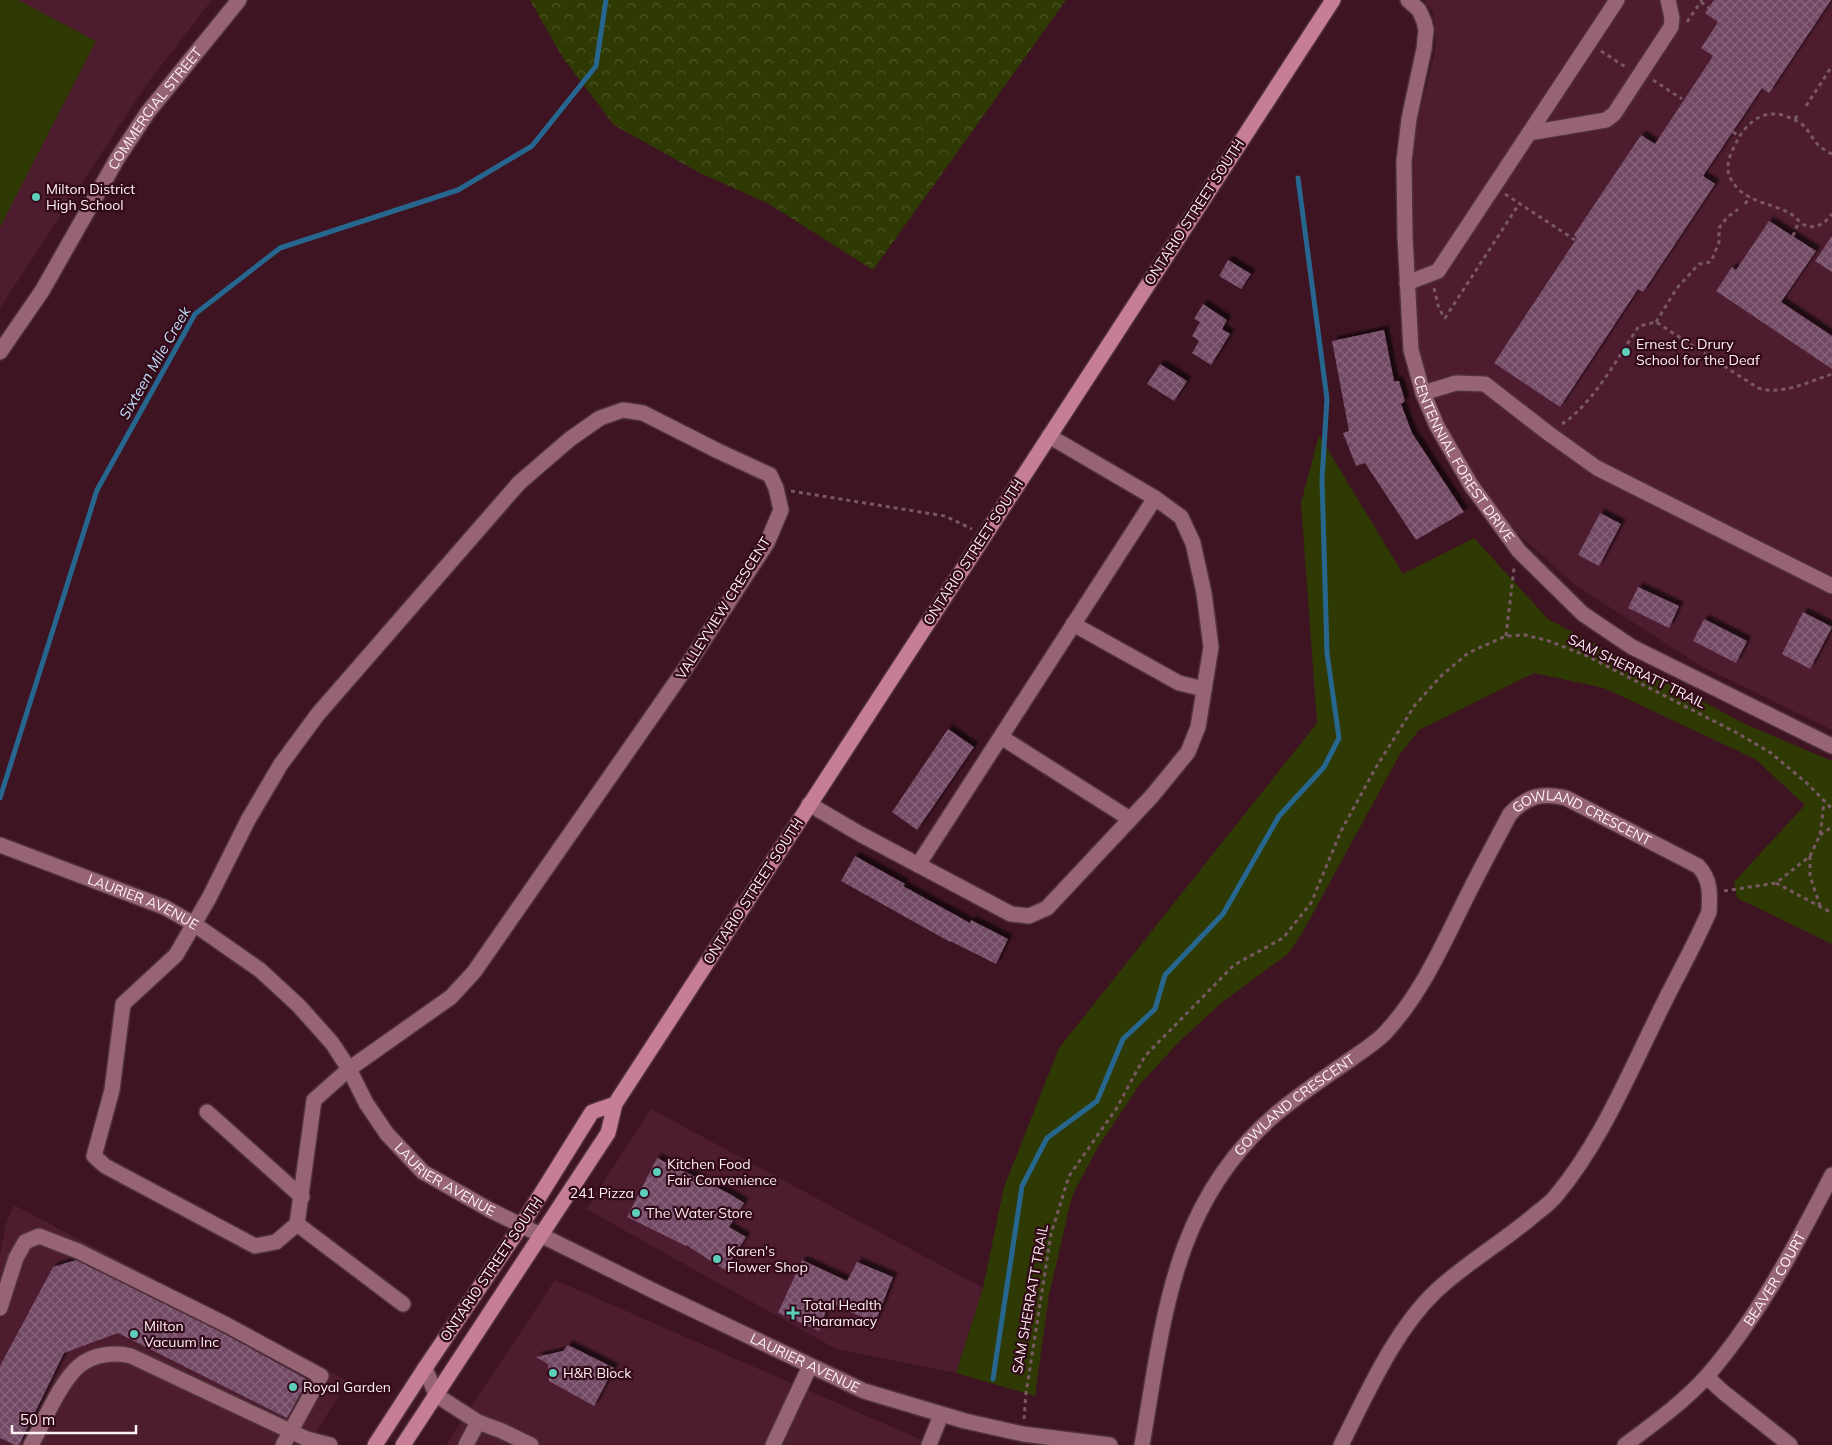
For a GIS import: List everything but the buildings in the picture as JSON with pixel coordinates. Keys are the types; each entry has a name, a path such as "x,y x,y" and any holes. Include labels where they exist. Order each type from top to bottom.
{"main road":[{"name":"ONTARIO STREET SOUTH","path":"403,1445 608,1133 615,1104 1333,0"},
{"name":"ONTARIO STREET SOUTH","path":"376,1445 425,1368 521,1226 592,1112 615,1104"}],"street":[{"name":"COMMERCIAL STREET","path":"0,352 42,291 117,159 148,112 239,0"},
{"name":"CENTENNIAL FOREST DRIVE","path":"1408,0 1419,10 1426,30 1404,161 1407,283 1411,350 1436,426 1471,485 1519,551 1583,614 1632,647 1832,746"},
{"path":"1407,283 1438,271 1617,0"},
{"path":"1529,133 1606,120 1614,114 1672,27 1668,0"},
{"path":"1424,393 1456,383 1485,384 1597,468 1832,586"},
{"path":"403,1304 296,1224 276,1242 255,1246 105,1166 94,1156 112,1090 122,1004 176,956 248,820 281,764 318,714 519,483 570,439 600,418 623,410 643,413 718,452 770,475 776,488"},
{"path":"809,804 860,834 1011,914 1029,916 1047,908 1152,796 1188,752 1198,727 1211,647 1204,593 1193,543 1182,516 1155,498 1049,436"},
{"name":"VALLEYVIEW CRESCENT","path":"296,1224 302,1197 314,1100 349,1069 451,997 474,972 685,669 767,543 781,510 776,488"},
{"path":"918,865 1155,498"},
{"path":"1074,624 1179,683 1204,689"},
{"path":"1001,737 1130,819"},
{"name":"GOWLAND CRESCENT","path":"1142,1445 1168,1299 1177,1266 1193,1225 1215,1183 1240,1150 1277,1113 1383,1035 1412,999 1433,966 1510,814 1519,804 1543,795 1566,798 1698,866 1708,880 1710,893 1709,912 1621,1091 1591,1146 1572,1175 1553,1199 1502,1242 1468,1264 1429,1299 1390,1351 1341,1445"},
{"name":"LAURIER AVENUE","path":"0,845 30,858 164,907 194,924 260,970 299,1006 332,1043 349,1069 366,1103 387,1134 423,1172 521,1226 864,1391 941,1415 1023,1434 1110,1445"},
{"path":"207,1112 302,1197"},
{"name":"BEAVER COURT","path":"1625,1445 1687,1395 1707,1376 1751,1319 1794,1248 1832,1175"},
{"path":"0,1308 16,1258 25,1242 39,1236 78,1251 225,1324 321,1376 283,1445"},
{"path":"31,1445 66,1382 80,1365 94,1358 119,1353 131,1356 310,1442 330,1445"},
{"path":"773,1445 810,1366"},
{"path":"425,1368 436,1395 478,1422 531,1445"},
{"path":"1707,1376 1723,1392 1790,1445"},
{"path":"929,1445 941,1415"},
{"path":"466,1445 478,1422"}],"path":[{"path":"1701,2 1709,8"},
{"path":"1806,106 1832,66"},
{"path":"1795,119 1799,113"},
{"path":"1832,154 1819,145 1805,127 1795,119 1779,114 1766,114 1752,121 1739,136 1728,161 1728,171 1732,182 1758,202 1792,215 1806,226 1820,225 1826,222 1832,214"},
{"path":"1732,132 1739,136"},
{"path":"1493,187 1575,240"},
{"path":"1745,204 1750,196"},
{"path":"1430,274 1438,309 1444,318 1519,204"},
{"path":"1548,433 1571,418 1587,402 1639,326 1656,322 1677,288 1699,264 1711,262 1719,242 1719,228 1728,216 1738,210"},
{"path":"1793,236 1799,221"},
{"path":"1656,322 1758,388 1768,391 1792,388 1832,374"},
{"path":"776,488 945,516 984,535"},
{"path":"1506,636 1514,568 1519,551"},
{"name":"SAM SHERRATT TRAIL","path":"1023,1434 1026,1393 1050,1234 1069,1176 1116,1109 1145,1056 1234,965 1283,938 1311,903 1341,831 1375,769 1415,705 1440,676 1468,653 1506,636 1525,635 1549,641 1587,656 1739,734 1771,754 1809,785 1824,803 1832,809"},
{"path":"1820,906 1810,876 1810,856 1820,835 1824,803"},
{"path":"1820,835 1832,827"},
{"path":"1710,893 1776,883 1810,856"},
{"path":"1776,883 1832,913"}],"shaded area":[{"name":"Milton District High School","path":"0,0 212,0 146,85 0,308"},
{"name":"Ernest C. Drury School for the Deaf","path":"1424,0 1832,0 1832,730 1699,665 1574,584 1505,522 1479,485 1447,427 1423,365 1417,340 1412,171 1415,131 1434,56 1436,40 1433,12"},
{"path":"651,1109 983,1288 956,1373 836,1349 586,1209"},
{"path":"14,1205 348,1381 308,1445 0,1445 0,1255 6,1224"},
{"path":"555,1280 933,1445 446,1445"}],"green space":[{"path":"0,0 18,0 96,41 0,227"},
{"path":"530,0 1066,0 873,270 769,204 700,173 614,125 563,58"},
{"path":"1319,435 1403,574 1474,538 1548,619 1745,724 1832,761 1832,944 1737,898 1734,882 1805,805 1755,759 1604,688 1534,673 1419,730 1400,754 1305,928 1289,953 1220,1004 1179,1042 1141,1083 1098,1147 1072,1196 1049,1295 1035,1396 956,1373 983,1288 1004,1187 1059,1048 1317,723 1301,503"}],"waterway":[{"name":"Sixteen Mile Creek","path":"0,798 97,490 195,314 280,248 458,190 532,146 596,66 606,0"},
{"path":"993,1379 1022,1186 1047,1138 1097,1101 1123,1039 1155,1009 1165,975 1223,914 1279,816 1324,767 1339,738 1327,653 1322,479 1327,399 1298,178"}],"place":[{"name":"Milton District High School","path":"36,197"},
{"name":"Ernest C. Drury School for the Deaf","path":"1626,352"},
{"name":"Kitchen Food Fair Convenience","path":"657,1172"},
{"name":"241 Pizza","path":"644,1193"},
{"name":"The Water Store","path":"636,1213"},
{"name":"Karen's Flower Shop","path":"717,1259"},
{"name":"Total Health Pharamacy","path":"793,1313"},
{"name":"Milton Vacuum Inc","path":"134,1334"},
{"name":"H&R Block","path":"553,1373"},
{"name":"Royal Garden","path":"293,1387"}]}
